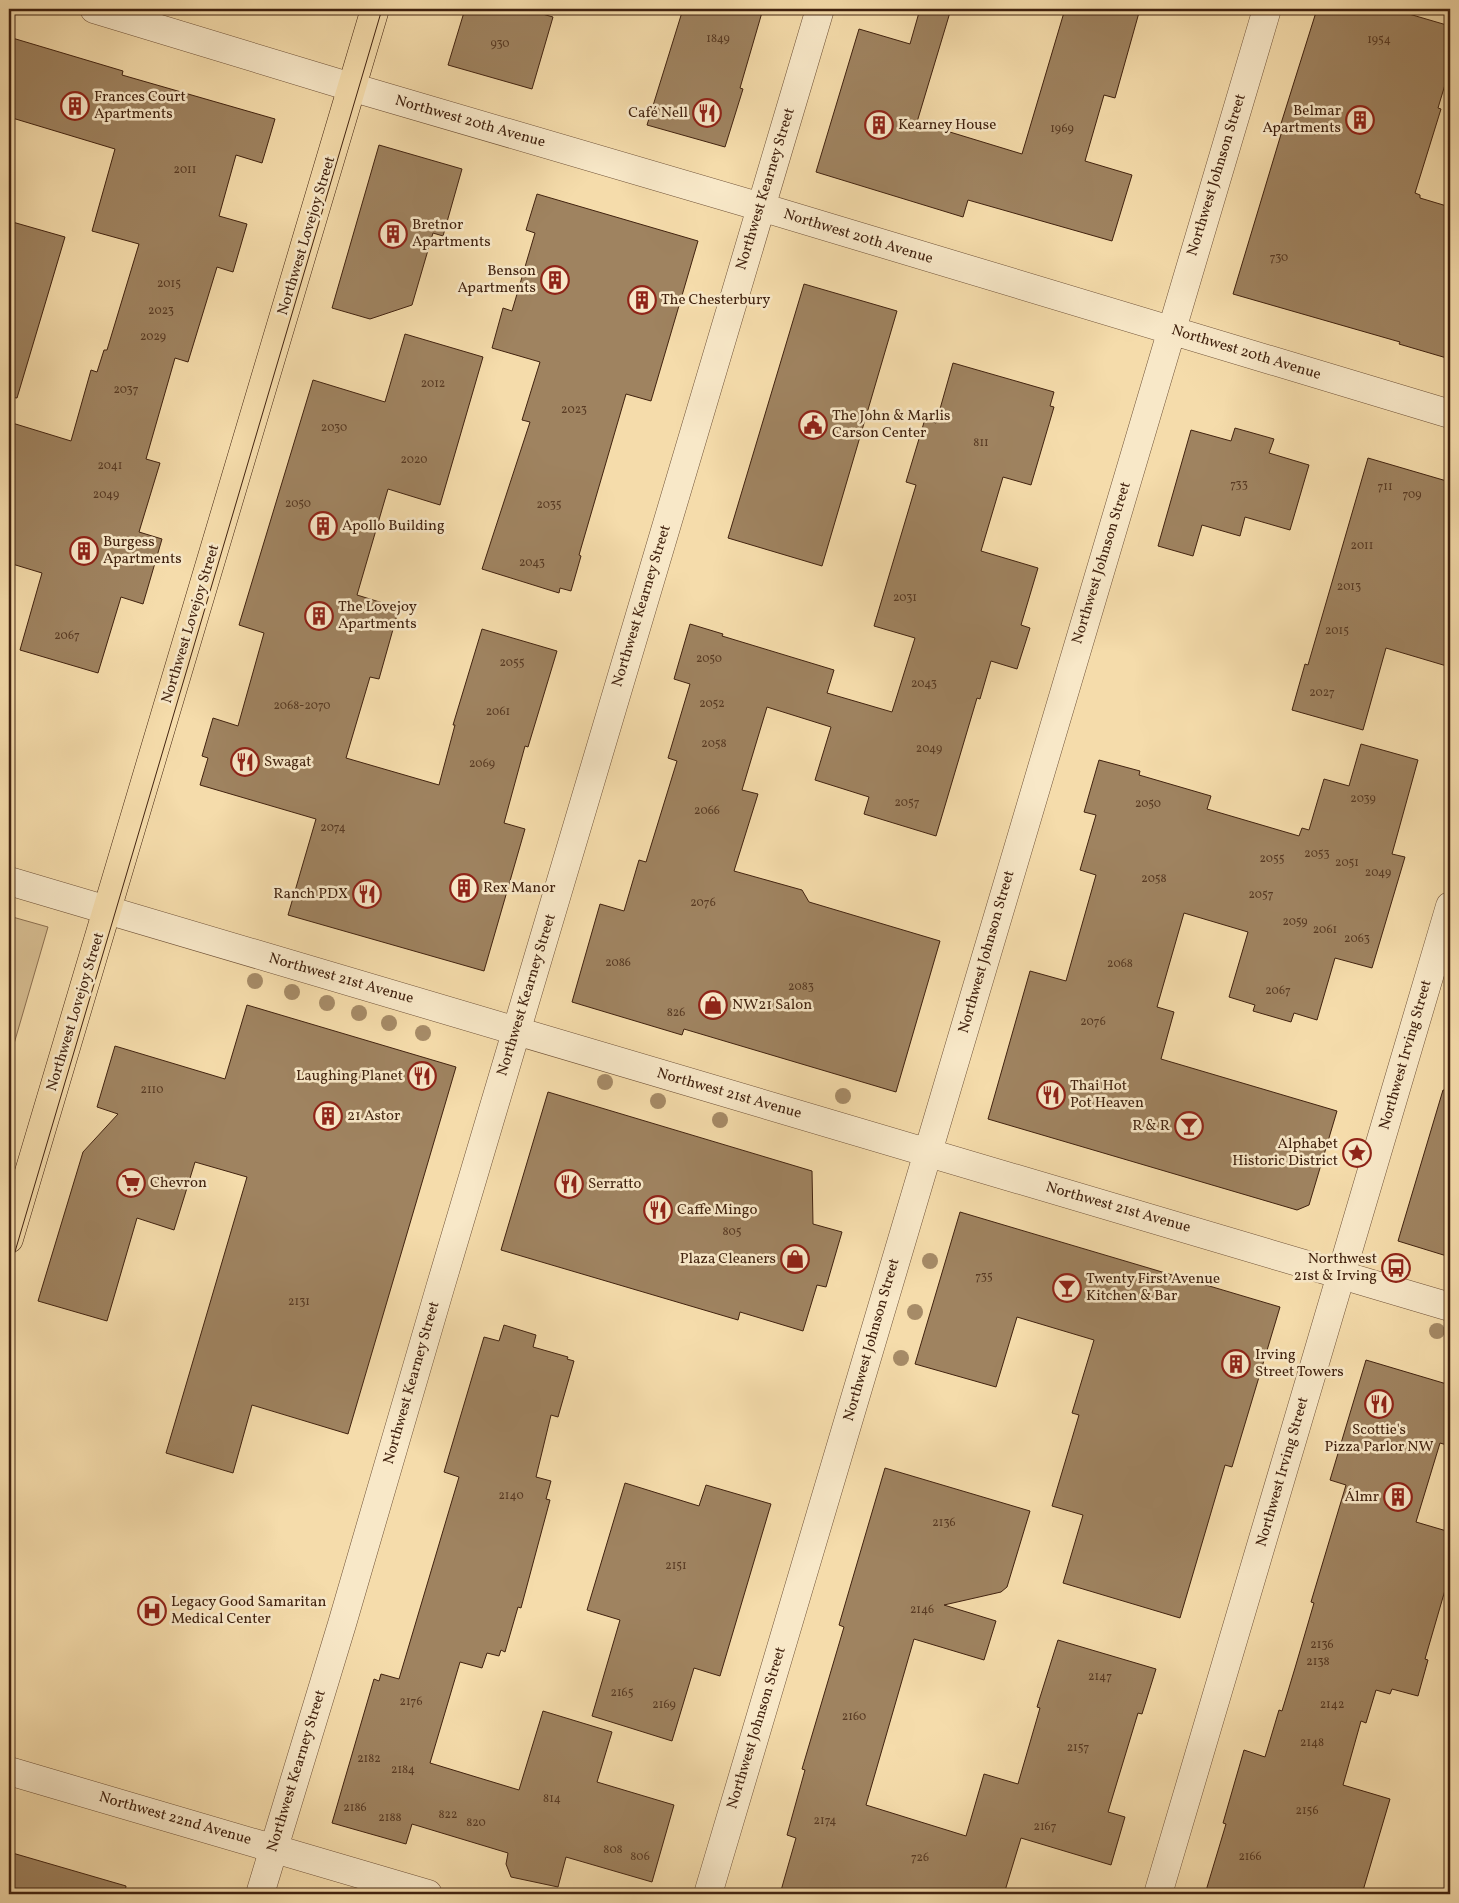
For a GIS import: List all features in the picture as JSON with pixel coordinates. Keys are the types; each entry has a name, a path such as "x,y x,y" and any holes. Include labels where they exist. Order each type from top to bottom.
{"main road":[{"name":"Northwest Lovejoy Street","path":"9,1239 375,9"}],"street":[{"name":"Northwest 20th Avenue","path":"94,9 351,88 761,207 1450,414"},
{"name":"Northwest Kearney Street","path":"260,1894 342,1624 820,9"},
{"name":"Northwest Johnson Street","path":"708,1894 1267,9"},
{"name":"Northwest 21st Avenue","path":"9,881 1450,1307"},
{"name":"Northwest Irving Street","path":"1158,1894 1450,906"},
{"name":"Northwest 22nd Avenue","path":"9,1771 428,1894"}],"shaded area":[{"path":"9,916 48,927 9,1061"}],"building":[{"path":"465,9 525,9 553,17 532,89 448,65"},
{"path":"683,9 763,9 740,88 743,89 725,147 647,125"},
{"path":"920,9 951,9 917,122 1022,154 1065,9 1140,9 1115,98 1104,95 1085,161 1132,175 1112,241 968,200 963,217 816,172 859,29 910,44"},
{"path":"1317,9 1392,9 1450,26 1450,68 1438,108 1441,109 1415,193 1420,195 1420,198 1450,207 1450,359 1399,344 1400,342 1233,294 1282,131 1279,130"},
{"path":"9,37 123,71 122,75 275,119 262,163 236,155 219,216 247,224 233,272 217,267 188,362 175,358 146,459 160,463 139,532 162,539 143,604 121,597 98,673 20,650 42,573 9,563 9,422 71,441 91,370 97,372 104,350 107,350 139,244 92,231 115,149 9,117"},
{"name":"Bretnor Apartments","path":"379,145 462,169 443,236 433,233 412,305 370,319 332,308"},
{"path":"537,194 698,241 651,401 626,394 579,555 581,556 571,591 560,588 559,593 482,569 530,422 522,420 540,362 492,348 503,308 512,311 535,233 526,230"},
{"path":"9,221 65,237 17,398 9,397"},
{"name":"The John & Marlis Carson Center","path":"804,284 897,311 822,566 728,538"},
{"path":"405,334 483,357 440,505 388,489 357,595 399,608 379,679 370,677 346,758 439,785 455,725 453,725 482,629 557,651 528,747 525,746 504,823 525,829 484,971 288,915 316,819 200,785 208,758 202,756 213,718 238,726 264,633 239,625 313,380 385,402"},
{"path":"953,363 1054,392 1050,406 1054,407 1031,485 1003,477 981,551 1038,568 1021,625 1030,628 1017,669 991,661 980,699 977,698 936,836 864,814 869,797 815,780 831,727 767,707 742,790 758,794 734,871 802,890 809,902 940,941 896,1092 684,1029 682,1035 572,1002 600,904 624,911 639,860 646,862 677,761 668,758 690,684 674,679 690,624 723,634 722,636 834,670 827,693 892,712 915,638 874,626 916,485 906,482 925,419 936,423"},
{"path":"1235,428 1274,439 1269,453 1309,465 1290,530 1245,517 1240,536 1202,525 1193,556 1158,546 1191,430 1231,441"},
{"path":"1368,458 1450,482 1450,667 1386,648 1363,730 1292,710 1305,664 1308,665"},
{"path":"1361,744 1418,760 1392,854 1405,857 1372,968 1335,958 1317,1020 1294,1013 1291,1022 1253,1011 1255,1005 1229,997 1248,932 1184,913 1157,1007 1174,1012 1161,1059 1337,1111 1309,1205 1297,1210 988,1119 1030,971 1066,981 1096,875 1080,870 1096,815 1084,812 1099,760 1140,771 1139,775 1211,796 1207,809 1299,836 1302,828 1309,830 1324,779 1349,786"},
{"path":"247,1005 456,1067 348,1434 252,1405 233,1473 166,1453 247,1177 195,1162 174,1230 137,1218 107,1321 38,1301 83,1152 118,1114 97,1107 115,1046 225,1079"},
{"path":"1443,1090 1450,1091 1450,1257 1398,1241"},
{"path":"548,1092 812,1171 813,1224 842,1232 826,1287 817,1285 803,1331 740,1312 738,1320 501,1250"},
{"path":"960,1212 1280,1307 1232,1467 1225,1465 1180,1618 1063,1583 1083,1515 1052,1506 1079,1415 1072,1413 1094,1340 1017,1317 996,1387 915,1364"},
{"path":"504,1325 536,1335 533,1347 568,1357 567,1359 574,1361 558,1417 551,1415 536,1477 551,1481 546,1499 550,1500 521,1608 518,1607 505,1652 501,1650 499,1656 487,1653 482,1668 460,1662 430,1763 519,1790 543,1711 612,1732 597,1782 674,1805 652,1882 566,1857 558,1887 511,1877 506,1864 508,1853 412,1824 406,1844 332,1823 374,1679 379,1681 381,1674 399,1679 459,1477 444,1472 484,1337 499,1341"},
{"path":"1366,1360 1450,1385 1450,1446 1440,1443 1416,1522 1450,1532 1450,1573 1425,1659 1428,1660 1418,1696 1392,1689 1390,1694 1376,1690 1366,1723 1361,1721 1343,1785 1390,1799 1362,1894 1205,1894 1226,1824 1223,1823 1244,1750 1265,1757 1279,1710 1282,1711 1295,1668 1314,1603 1311,1602 1346,1485 1330,1480"},
{"path":"885,1468 1030,1511 1007,1587 1001,1592 944,1605 996,1621 984,1660 914,1639 866,1805 966,1836 984,1774 1018,1784 1040,1708 1037,1707 1058,1640 1156,1669 1142,1714 1138,1713 1108,1812 1125,1817 1111,1865 1021,1838 1004,1894 780,1894 796,1838 787,1835 805,1770 802,1769 844,1627 839,1625"},
{"path":"625,1483 699,1506 706,1485 771,1504 720,1676 694,1668 672,1741 592,1716 620,1620 587,1610"},
{"path":"9,1852 126,1886 125,1894 9,1894"}],"tram line":[{"path":"9,1272 382,9"}],"place":[{"name":"Frances Court Apartments","path":"75,106"},
{"name":"Café Nell","path":"707,113"},
{"name":"Belmar Apartments","path":"1360,120"},
{"name":"Kearney House","path":"879,125"},
{"name":"Bretnor Apartments","path":"393,234"},
{"name":"Benson Apartments","path":"555,280"},
{"name":"The Chesterbury","path":"642,300"},
{"name":"The John & Marlis Carson Center","path":"813,425"},
{"name":"Apollo Building","path":"323,526"},
{"name":"Burgess Apartments","path":"84,551"},
{"name":"The Lovejoy Apartments","path":"319,616"},
{"name":"Swagat","path":"245,762"},
{"name":"Rex Manor","path":"464,888"},
{"name":"Ranch PDX","path":"367,894"},
{"name":"NW21 Salon","path":"713,1005"},
{"name":"Laughing Planet","path":"422,1076"},
{"name":"Thai Hot Pot Heaven","path":"1051,1095"},
{"name":"21 Astor","path":"328,1116"},
{"name":"R & R","path":"1189,1126"},
{"name":"Alphabet Historic District","path":"1357,1153"},
{"name":"Chevron","path":"131,1183"},
{"name":"Serratto","path":"569,1184"},
{"name":"Caffe Mingo","path":"658,1210"},
{"name":"Plaza Cleaners","path":"795,1259"},
{"name":"Northwest 21st & Irving","path":"1396,1268"},
{"name":"Twenty First Avenue Kitchen & Bar","path":"1067,1288"},
{"name":"Irving Street Towers","path":"1236,1364"},
{"name":"Scottie's Pizza Parlor NW","path":"1379,1404"},
{"name":"Álmr","path":"1398,1497"},
{"name":"Legacy Good Samaritan Medical Center","path":"152,1611"}]}
